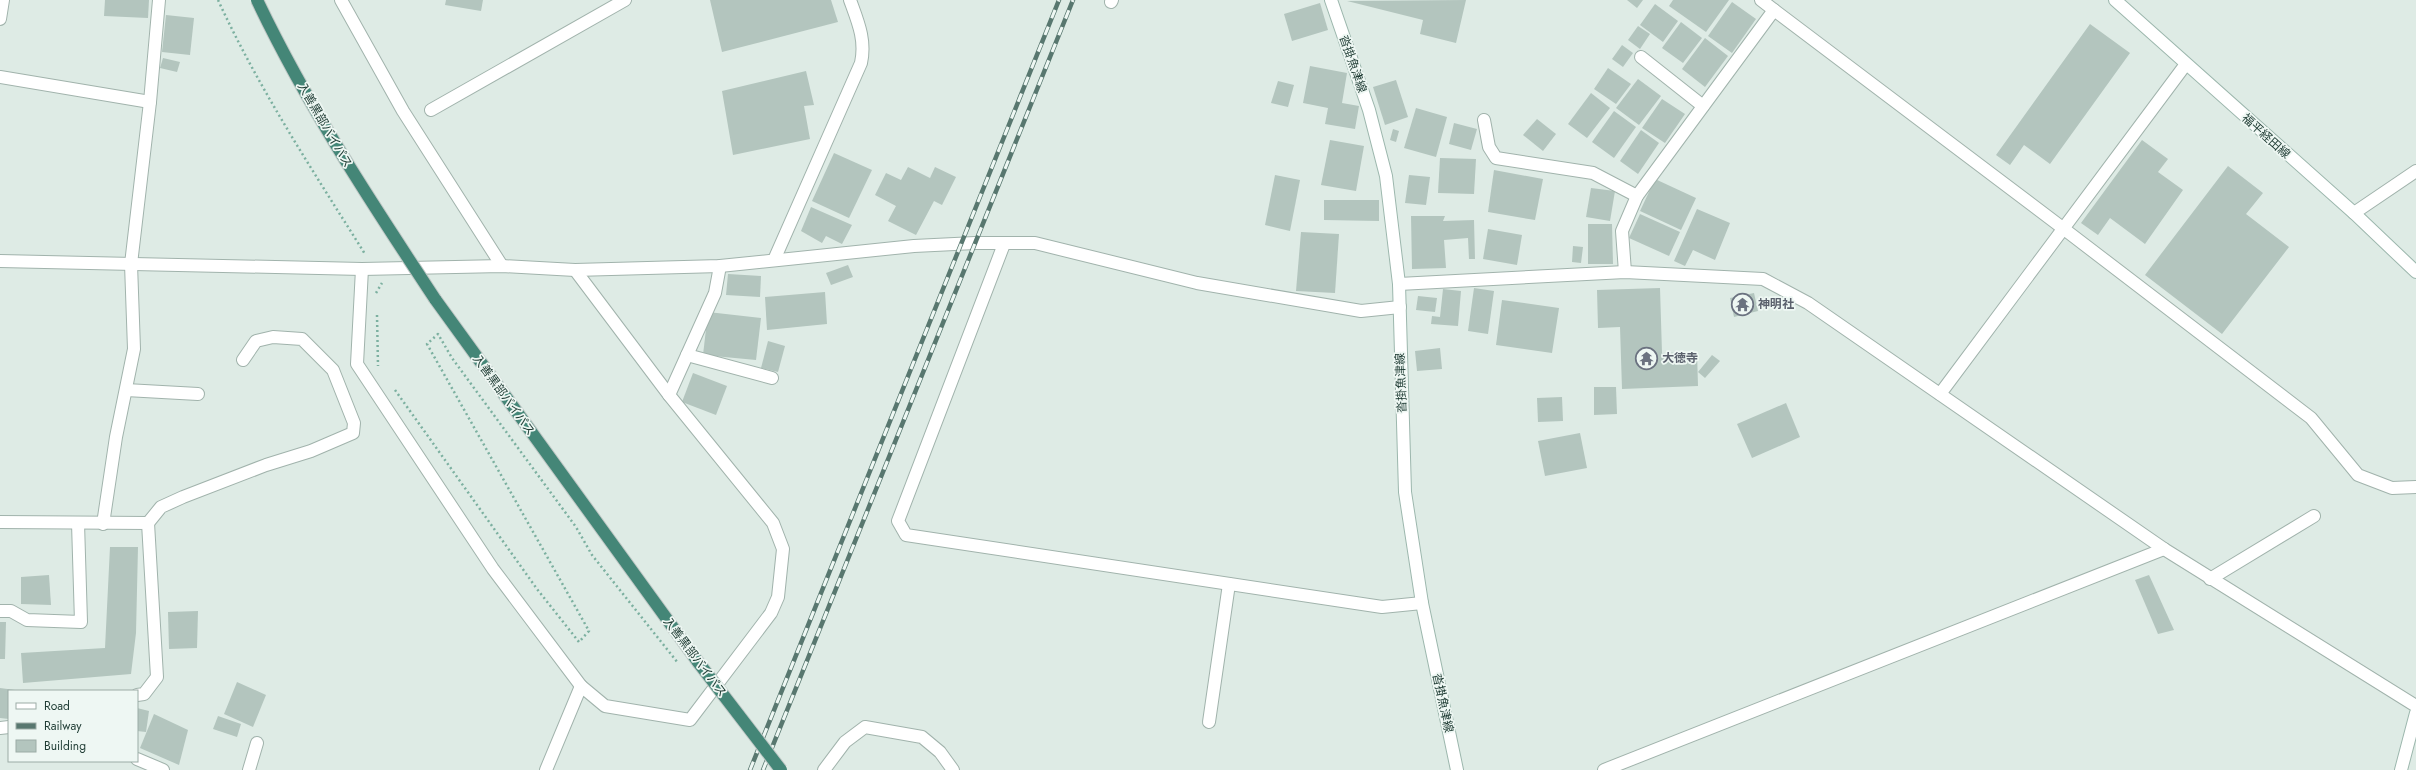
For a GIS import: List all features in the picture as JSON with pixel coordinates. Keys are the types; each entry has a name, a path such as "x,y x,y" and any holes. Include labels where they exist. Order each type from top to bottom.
{"highway":[{"name":"入善黒部バイパス","path":"257,0 275,38 350,169 435,299 698,662 781,770"}],"street":[{"path":"0,19 3,0"},
{"path":"103,524 116,437 134,349 131,264 150,102 159,0"},
{"path":"341,0 403,111 502,266"},
{"path":"431,110 625,0"},
{"path":"774,260 861,63 864,50 863,37 850,0"},
{"name":"沓掛魚津線","path":"1331,0 1369,110 1386,176 1399,284 1405,492 1422,603 1457,770"},
{"path":"1761,0 2064,228 2311,418 2358,475 2392,488 2416,487"},
{"name":"福平経田線","path":"2115,0 2354,213 2416,272"},
{"path":"1625,272 1622,231 1637,196 1774,10"},
{"path":"1641,57 1703,106"},
{"path":"1940,394 2186,64"},
{"path":"0,77 150,102"},
{"path":"1484,120 1489,148 1496,158 1593,173 1637,196"},
{"path":"2354,213 2416,171"},
{"path":"0,261 368,268 502,266 575,270 720,266 914,246 975,243 1035,243 1197,282 1361,311 1400,307"},
{"path":"1004,244 898,521 906,535 1382,607 1422,603"},
{"path":"668,395 715,293 720,266"},
{"path":"368,268 357,364 493,569 581,686 605,706 690,720 771,613 778,597 783,549 773,523 668,395 575,270"},
{"path":"1399,284 1625,272 1763,279 1808,303 2164,549 2416,706"},
{"path":"138,695 144,694 157,677 148,523 161,507 266,465 311,451 353,433 354,423 333,370 302,339 273,336 256,341 243,360"},
{"path":"687,355 772,378"},
{"path":"126,390 198,394"},
{"path":"2210,579 2314,516"},
{"path":"0,522 103,524 148,523"},
{"path":"0,611 11,612 27,620 81,622 78,523"},
{"path":"1604,770 2164,549"},
{"path":"1209,722 1229,584"},
{"path":"546,770 581,686"},
{"path":"2401,770 2416,713"},
{"path":"824,770 845,742 865,727 922,736 940,752 953,770"},
{"path":"249,770 257,743"},
{"path":"138,759 163,770"}],"path":[{"path":"218,0 243,54 368,268"},
{"path":"376,301 376,293 392,268"},
{"path":"376,308 378,367"},
{"path":"392,386 537,589 579,642 589,631 427,344 438,334 452,358 576,527 592,555 678,664"}],"building":[{"path":"105,0 149,0 148,18 104,16"},
{"path":"446,0 483,0 481,11 445,5"},
{"path":"710,0 831,0 838,22 722,52"},
{"path":"1466,0 1456,43 1420,34 1423,20 1347,1"},
{"path":"1627,0 1643,0 1637,8"},
{"path":"1673,0 1729,0 1706,32 1669,6"},
{"path":"1732,2 1756,19 1732,53 1708,36"},
{"path":"1320,3 1328,30 1292,41 1284,14"},
{"path":"1655,4 1678,21 1663,42 1640,25"},
{"path":"166,15 194,18 190,55 162,52"},
{"path":"1681,22 1702,38 1683,63 1662,48"},
{"path":"2090,24 2130,53 2050,164 2024,145 2010,165 1996,155"},
{"path":"1638,26 1650,34 1640,49 1628,40"},
{"path":"1705,38 1728,56 1705,87 1682,69"},
{"path":"1622,45 1633,53 1623,67 1612,59"},
{"path":"163,58 180,62 177,72 160,68"},
{"path":"1310,66 1347,73 1342,103 1359,106 1355,129 1325,124 1328,108 1303,103"},
{"path":"1608,68 1631,84 1616,104 1594,89"},
{"path":"806,71 814,105 804,106 810,139 733,155 722,91"},
{"path":"1638,79 1661,96 1639,125 1616,108"},
{"path":"1396,80 1408,117 1385,125 1373,87"},
{"path":"1278,81 1294,85 1288,107 1271,103"},
{"path":"1591,93 1610,108 1587,138 1568,124"},
{"path":"1662,99 1685,114 1665,143 1642,128"},
{"path":"1416,108 1447,117 1436,157 1404,148"},
{"path":"1614,111 1636,127 1614,158 1592,142"},
{"path":"1537,119 1556,134 1543,151 1523,135"},
{"path":"1454,123 1477,129 1471,150 1449,144"},
{"path":"1393,129 1399,131 1396,142 1390,140"},
{"path":"1641,130 1659,143 1638,174 1620,161"},
{"path":"1330,140 1364,146 1356,191 1321,185"},
{"path":"2142,140 2168,159 2158,172 2183,190 2145,244 2110,218 2098,235 2081,223"},
{"path":"834,153 872,170 849,218 812,201"},
{"path":"1440,158 1476,159 1474,194 1438,193"},
{"path":"2228,166 2263,193 2246,214 2289,247 2222,334 2145,275"},
{"path":"908,167 930,178 935,167 956,177 942,205 934,201 916,235 888,221 896,206 875,195 886,173 901,180"},
{"path":"1494,170 1543,179 1535,220 1488,212"},
{"path":"1275,175 1300,180 1290,231 1265,225"},
{"path":"1409,175 1430,177 1426,205 1405,203"},
{"path":"1655,179 1696,198 1681,230 1640,211"},
{"path":"1591,188 1615,191 1610,221 1586,217"},
{"path":"1324,200 1379,200 1379,221 1324,220"},
{"path":"811,207 852,225 842,244 826,236 822,243 801,231"},
{"path":"1697,209 1730,223 1715,260 1693,250 1685,266 1674,261"},
{"path":"1640,214 1680,232 1669,256 1629,238"},
{"path":"1411,216 1445,216 1443,221 1474,220 1475,259 1469,259 1468,238 1444,240 1446,268 1412,269"},
{"path":"1588,224 1612,224 1613,264 1588,264"},
{"path":"1488,229 1522,235 1517,265 1483,259"},
{"path":"1301,232 1339,234 1335,293 1296,291"},
{"path":"1573,246 1583,247 1581,263 1572,262"},
{"path":"848,265 853,277 831,285 826,273"},
{"path":"728,274 761,276 760,297 726,295"},
{"path":"1474,288 1494,291 1488,334 1468,331"},
{"path":"1660,288 1662,353 1697,352 1698,386 1622,389 1620,327 1598,328 1597,290"},
{"path":"1443,289 1461,291 1458,326 1431,324 1432,316 1440,317"},
{"path":"825,292 827,324 767,330 765,297"},
{"path":"1754,293 1758,311 1734,317 1730,298"},
{"path":"1418,296 1437,298 1435,312 1416,310"},
{"path":"1502,300 1559,308 1552,353 1496,345"},
{"path":"708,312 761,318 756,360 703,355"},
{"path":"768,341 785,346 778,372 761,368"},
{"path":"1440,348 1442,369 1417,371 1415,351"},
{"path":"1712,355 1720,361 1705,378 1698,372"},
{"path":"693,373 727,386 716,415 682,402"},
{"path":"1594,387 1616,387 1617,414 1594,415"},
{"path":"1562,397 1563,421 1538,422 1537,398"},
{"path":"1786,403 1800,437 1752,458 1737,424"},
{"path":"1580,433 1587,468 1545,476 1538,441"},
{"path":"110,547 138,547 136,633 131,674 23,683 21,653 105,648"},
{"path":"49,575 51,605 21,604 21,577"},
{"path":"2149,575 2174,630 2158,634 2135,580"},
{"path":"198,611 197,648 169,649 168,612"},
{"path":"0,622 6,622 5,659 0,659"},
{"path":"237,682 266,695 253,727 224,714"},
{"path":"0,688 15,690 8,690 8,719 0,718"},
{"path":"138,708 149,711 146,732 138,731"},
{"path":"154,714 188,730 179,765 140,748"},
{"path":"218,716 241,724 237,737 213,729"}],"railway":[{"path":"750,770 1059,0"},
{"path":"763,770 1073,0"}],"place":[{"name":"神明社","path":"1742,304"},
{"name":"大徳寺","path":"1646,358"}]}
